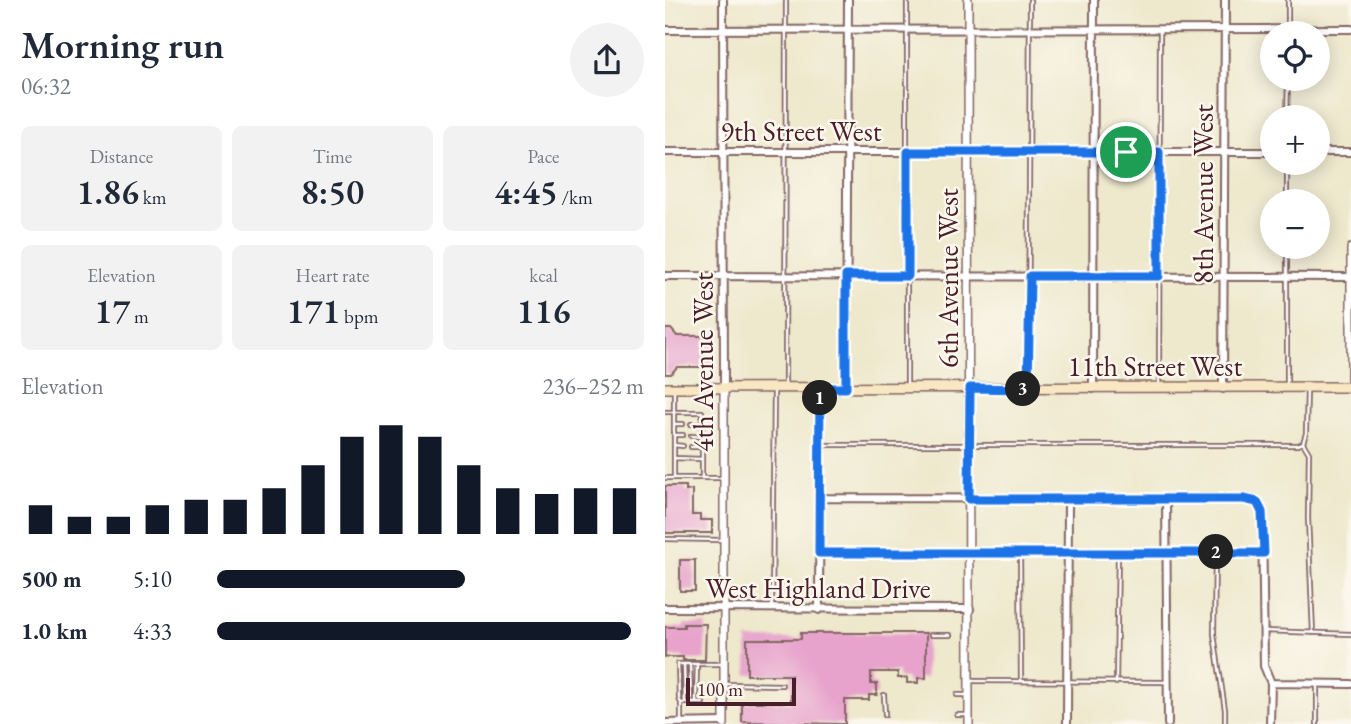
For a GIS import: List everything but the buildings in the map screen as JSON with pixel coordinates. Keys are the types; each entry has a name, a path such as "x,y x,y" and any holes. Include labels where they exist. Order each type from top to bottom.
{"main road":[{"name":"11th Street West","path":"670,389 1351,387"}],"street":[{"name":"4th Avenue West","path":"723,0 724,723"},
{"path":"846,388 848,0"},
{"name":"6th Avenue West","path":"968,0 969,724"},
{"path":"1093,389 1094,0"},
{"name":"8th Avenue West","path":"1223,389 1225,0"},
{"path":"1330,30 1351,29"},
{"path":"665,30 1260,30"},
{"name":"9th Street West","path":"665,152 1260,152"},
{"path":"1330,152 1351,152"},
{"path":"1351,248 1351,380"},
{"path":"665,275 1351,278"},
{"path":"819,610 820,388"},
{"path":"819,498 1166,498 1244,499 1257,502 1262,512 1264,666 1271,683 1270,724"},
{"path":"1166,498 1168,724"},
{"path":"1067,724 1068,499"},
{"name":"West Highland Drive","path":"665,608 970,609"},
{"path":"1271,683 1351,684"},
{"path":"665,723 724,723"}],"lane":[{"path":"785,387 786,0"},
{"path":"907,388 908,0"},
{"path":"1028,389 1030,0"},
{"path":"1288,0 1288,21"},
{"path":"1159,389 1160,29"},
{"path":"1287,259 1287,388"},
{"path":"772,610 774,387"},
{"path":"1307,388 1306,433 1303,443 1309,453 1308,518 1313,633"},
{"path":"670,389 674,412 674,478"},
{"path":"665,412 702,412 702,478"},
{"path":"674,424 683,424"},
{"path":"691,424 702,425"},
{"path":"674,435 683,435"},
{"path":"691,436 702,437"},
{"path":"820,445 1303,443"},
{"path":"674,445 683,446"},
{"path":"691,447 702,447"},
{"path":"674,458 702,459"},
{"path":"665,478 725,478"},
{"path":"665,539 725,540"},
{"path":"1020,552 1021,681"},
{"path":"1116,683 1118,552"},
{"path":"1215,552 1214,634 1225,724"},
{"path":"819,553 1264,553"},
{"path":"1264,631 1351,634"},
{"path":"931,635 950,635"},
{"path":"681,723 684,664 725,664"},
{"path":"690,664 691,703"},
{"path":"696,703 697,664"},
{"path":"970,681 1168,682"},
{"path":"724,684 782,685"},
{"path":"1317,684 1317,724"},
{"path":"884,695 885,715"},
{"path":"957,695 969,695"},
{"path":"683,703 703,703"},
{"path":"957,715 969,715"}],"route":[{"path":"908,152 1126,152 1159,152 1159,276 1030,276 1028,389 970,388 969,499 1244,499 1257,502 1262,512 1264,553 819,553 820,388 846,388 846,276 908,276 908,152"}]}
